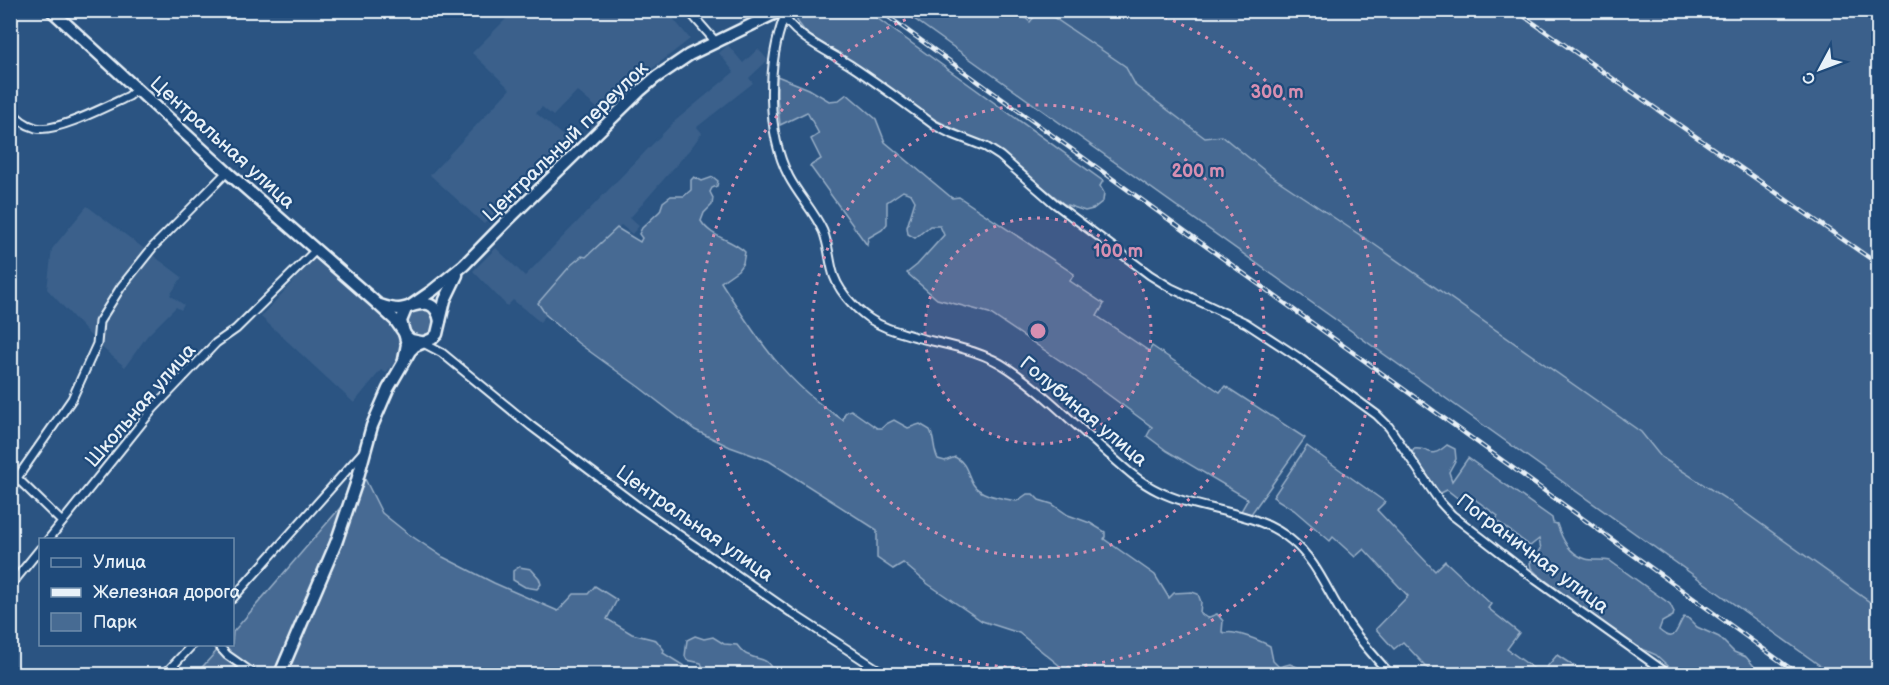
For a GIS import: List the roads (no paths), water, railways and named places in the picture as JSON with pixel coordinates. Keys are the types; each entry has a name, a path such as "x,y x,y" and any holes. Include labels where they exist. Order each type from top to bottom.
{"main road":[{"name":"Центральная улица","path":"51,10 226,172 372,299 402,329"},
{"name":"Центральный переулок","path":"464,265 640,90 670,66 715,41 783,13"},
{"path":"404,360 407,344 402,329 403,313 464,265"},
{"path":"402,329 411,340 421,342 428,341 437,334 445,300 464,265"},
{"path":"372,299 392,309 424,303 431,306 439,315 440,322"},
{"path":"280,675 336,543 357,484 379,409 404,360 410,351 421,342"}],"street":[{"path":"688,10 715,41"},
{"name":"Голубиная улица","path":"783,13 772,80 774,116 781,157 790,178 819,223 825,236 834,278 851,301 871,319 889,329 982,355 1008,368 1149,486 1181,500 1250,519 1275,529 1291,540 1302,550 1314,567 1356,634 1390,675"},
{"name":"Пограничная улица","path":"783,13 809,40 850,65 934,125 986,147 1000,156 1054,203 1150,275 1171,288 1246,323 1325,376 1377,415 1389,427 1440,502 1452,515 1536,580 1668,675"},
{"path":"10,109 17,119 38,129 63,125 129,96 137,89"},
{"path":"62,522 14,477 72,399 97,344 99,322 121,287 153,247 226,172"},
{"name":"Школьная улица","path":"50,538 153,409 216,343 236,329 316,250"},
{"path":"437,334 436,343 442,353"},
{"name":"Центральная улица","path":"421,342 442,353 490,394 639,507 885,675"},
{"path":"234,597 366,449"},
{"path":"10,586 39,550"},
{"path":"165,675 192,646"},
{"path":"218,646 254,675"}],"railway":[{"path":"879,10 1798,674"},
{"path":"1515,10 1878,264"}]}
